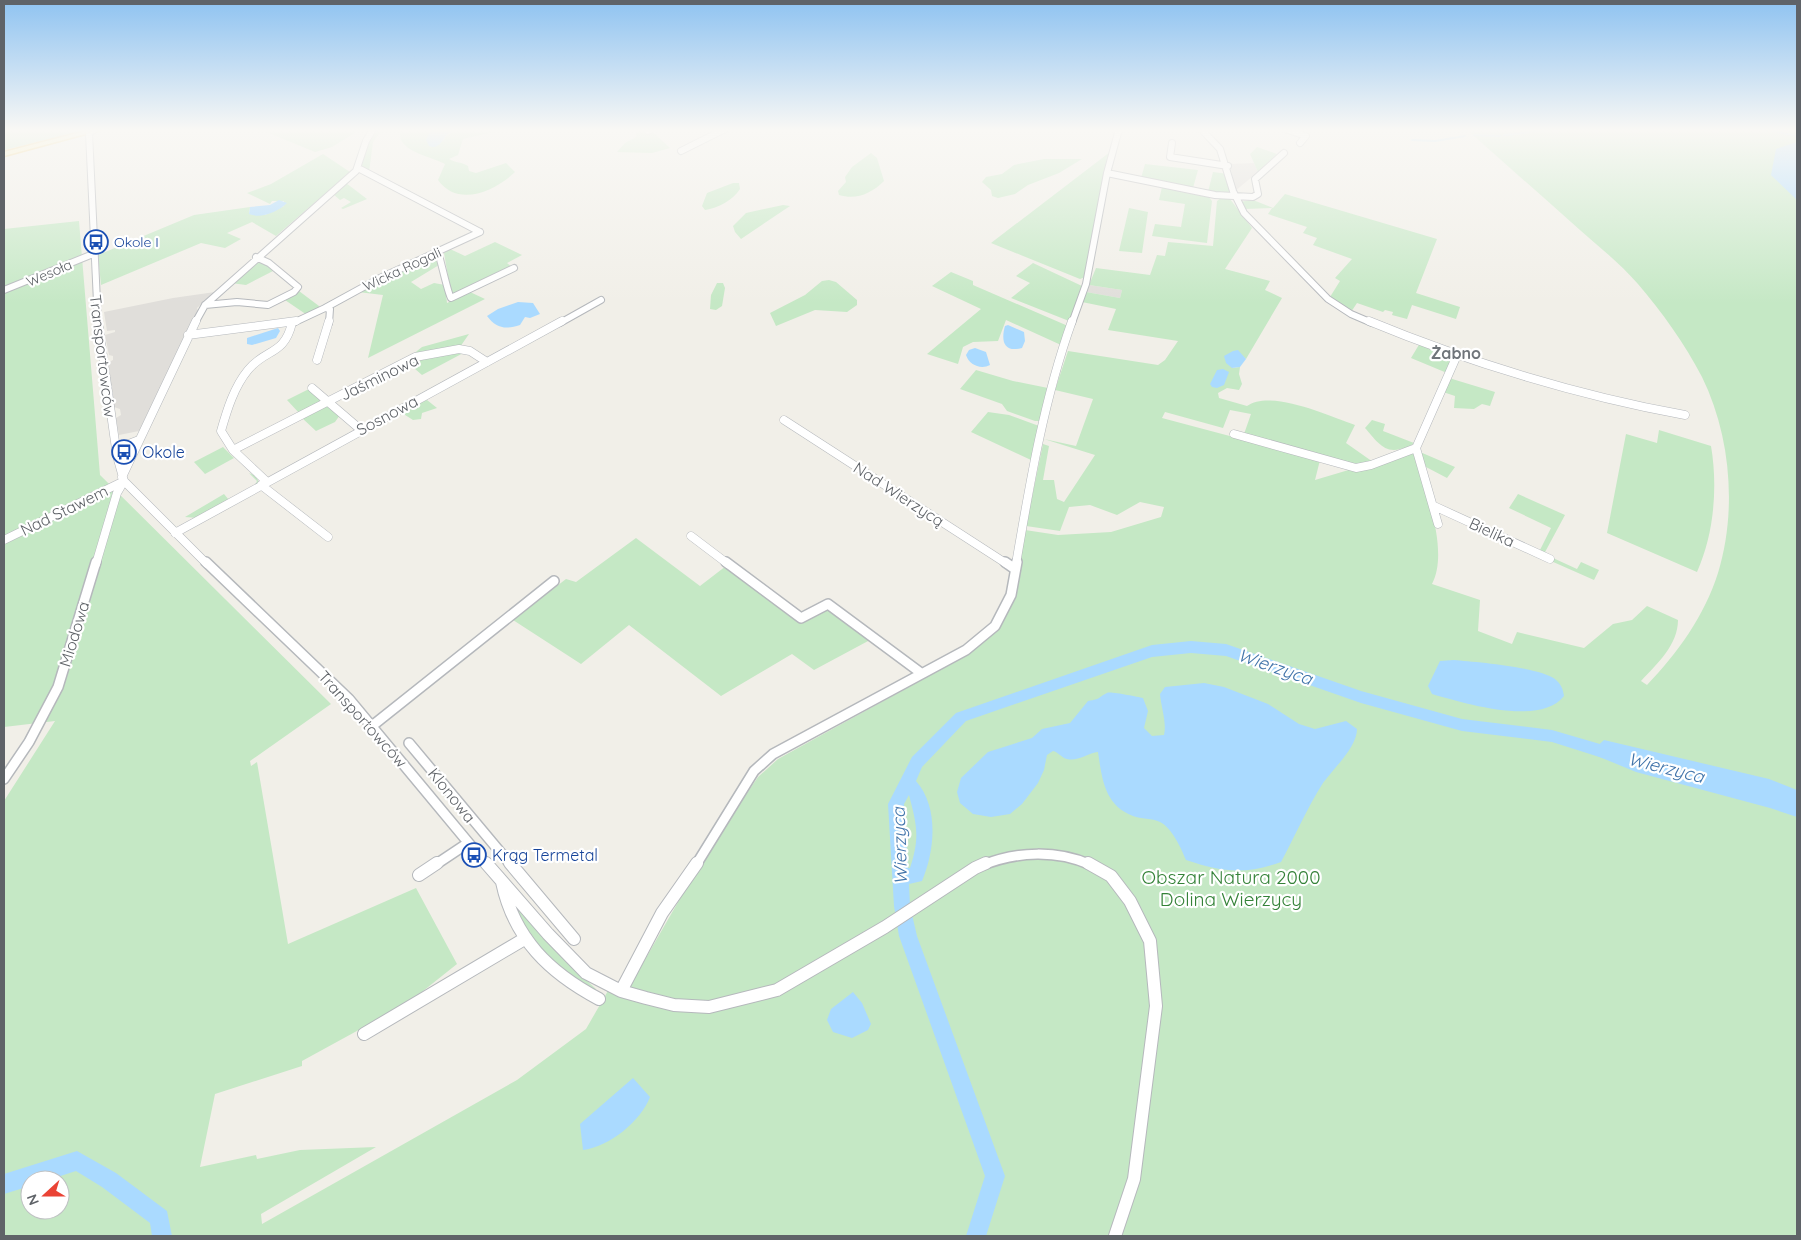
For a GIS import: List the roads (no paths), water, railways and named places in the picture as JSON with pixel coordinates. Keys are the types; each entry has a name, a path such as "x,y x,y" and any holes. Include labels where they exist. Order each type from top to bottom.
{"street":[{"name":"Transportowców","path":"91,187 96,306 116,449 123,479 175,533 349,699 466,840 548,934 586,973 621,991 674,1005 710,1007 777,990 885,927"},
{"name":"Miodowa","path":"4,779 29,742 58,687 117,493 139,440 188,335 205,305 256,257 339,187"},
{"name":"Wicka Rogali","path":"188,335 292,323 325,308 378,279 480,232 394,187"},
{"path":"621,991 662,913 687,879 729,809 762,762 773,754 966,650 994,626 1011,595 1033,466 1049,396 1086,284 1105,187"},
{"path":"1172,187 1215,196 1257,196 1258,192 1255,187"},
{"path":"1232,187 1239,206 1258,229 1338,307 1386,328 1559,386 1641,407 1685,415"},
{"path":"438,252 447,279 448,294 452,298 514,268"},
{"name":"Wesoła","path":"4,290 93,254"},
{"path":"205,305 237,302 268,305 294,292 298,287 269,263 256,257"},
{"name":"Sosnowa","path":"175,533 601,300"},
{"path":"317,360 331,315 330,310 325,308"},
{"path":"292,323 284,345 248,369 234,395 221,431 233,450 264,483 328,537"},
{"name":"Jaśminowa","path":"233,450 415,357 459,349 470,351 487,362"},
{"path":"1438,524 1416,448 1458,353"},
{"path":"312,388 328,402"},
{"name":"Jaśminowa","path":"328,402 361,430"},
{"name":"Nad Wierzycą","path":"784,420 1015,569"},
{"path":"1234,434 1356,468 1367,468 1394,454 1416,448"},
{"path":"116,449 139,440"},
{"name":"Nad Stawem","path":"4,540 123,479"},
{"name":"Bielika","path":"1434,506 1550,559"},
{"path":"691,536 801,618 828,604 921,673"},
{"path":"372,726 554,581"},
{"name":"Klonowa","path":"409,742 478,827 574,939"},
{"path":"419,876 466,840 478,827"},
{"path":"885,927 974,868 997,859 1025,854 1046,853 1066,856 1090,864 1111,876 1130,901 1150,941 1156,1006 1134,1179 1115,1236"},
{"path":"502,881 504,898 526,938 543,961 566,982 599,999"},
{"path":"364,1034 526,938"}],"water":[{"path":"1783,187 1797,187 1797,200"},
{"path":"279,200 287,203 269,214 258,216 249,214 250,207 270,205"},
{"path":"518,302 533,303 540,314 530,318 525,317 520,325 505,328 494,323 487,316 498,309"},
{"path":"1008,325 1024,332 1025,341 1022,348 1011,349 1005,344 1003,336 1005,326"},
{"path":"278,328 280,331 276,338 252,345 247,344 247,338"},
{"path":"975,348 986,352 990,365 979,367 968,359 966,355 969,350"},
{"path":"1238,350 1246,359 1240,367 1232,368 1226,363 1224,356"},
{"path":"1223,369 1229,372 1224,385 1217,388 1212,387 1210,384 1217,370"},
{"path":"1454,660 1536,671 1555,679 1559,683 1564,696 1553,705 1538,710 1520,711 1482,707 1432,694 1428,686 1440,661"},
{"path":"1204,683 1224,687 1268,704 1299,724 1315,729 1346,721 1357,729 1356,736 1349,750 1323,783 1281,862 1256,869 1234,870 1211,867 1186,860 1176,839 1164,825 1160,822 1133,816 1123,811 1110,798 1103,781 1098,752 1071,760 1053,751 1047,755 1044,770 1038,783 1022,804 1010,814 991,817 973,814 960,803 957,792 961,778 988,752 1032,738 1042,729 1070,723 1088,701 1098,699 1104,694 1109,693 1143,698 1148,711 1144,728 1152,736 1164,735 1160,694 1165,687"},
{"path":"1604,740 1769,779 1797,790 1797,817 1636,772 1590,753"},
{"path":"853,992 862,1003 871,1024 868,1030 852,1038 833,1032 827,1020 831,1009"},
{"path":"633,1078 650,1097 646,1106 632,1124 613,1138 593,1148 583,1150 580,1124"}],"waterway":[{"name":"Wierzyca","path":"907,782 917,762 961,717 1152,651 1191,647 1226,650 1361,697 1462,725 1552,736 1612,754"},
{"path":"901,877 916,875 924,850 926,829 916,792 907,782"},
{"name":"Wierzyca","path":"907,782 896,804 902,906 908,936 995,1176 976,1236"},
{"name":"Wierzyca","path":"4,1184 77,1161 109,1180 160,1218 162,1236"}],"place":[{"name":"Okole I","path":"96,242"},
{"name":"Okole","path":"124,452"},
{"name":"Krąg Termetal","path":"474,855"}],"district":[{"name":"Żabno","path":"1456,353"}],"park label":[{"name":"Obszar Natura 2000 Dolina Wierzycy","path":"1231,888"}]}
